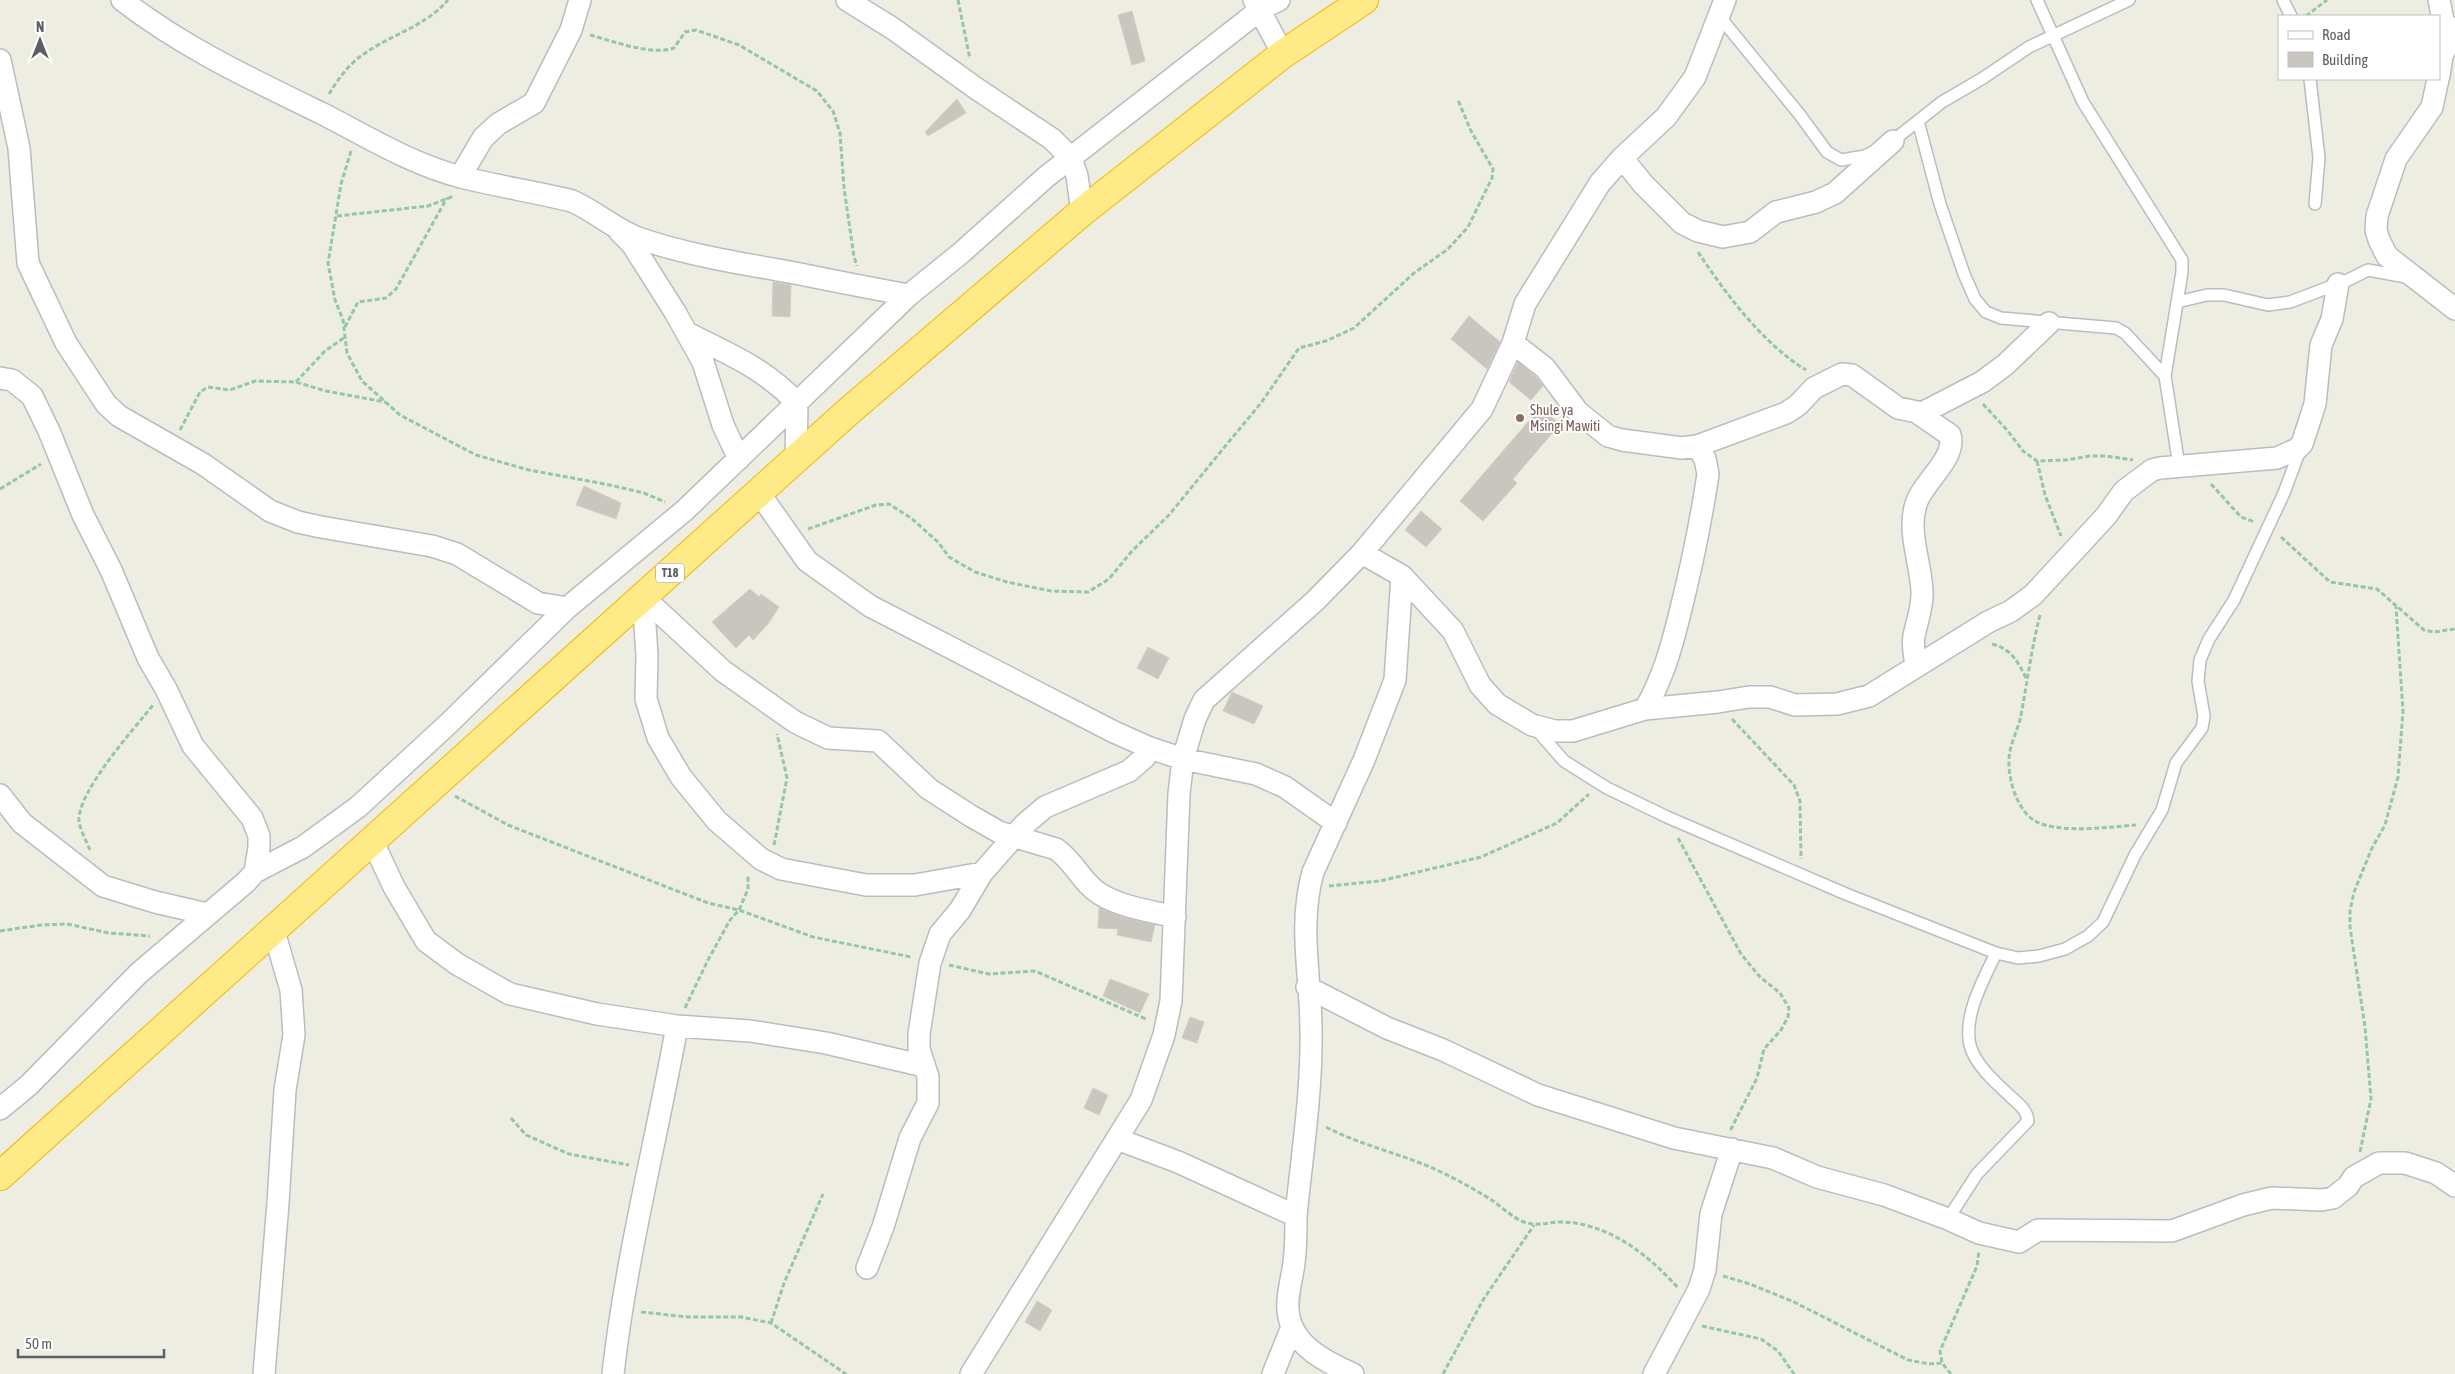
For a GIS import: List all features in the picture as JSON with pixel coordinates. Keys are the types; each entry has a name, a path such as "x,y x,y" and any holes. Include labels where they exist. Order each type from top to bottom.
{"highway":[{"name":"T18","path":"0,1176 796,458 1082,212 1283,54 1364,0"}],"street":[{"path":"122,0 156,26 194,49 459,186 572,201 589,208 610,223 636,237 720,260 910,295"},
{"path":"459,186 483,138 498,124 534,104 571,30 580,0"},
{"path":"847,0 892,28 977,89 1052,139 1071,158 1082,212"},
{"path":"0,1109 29,1085 139,973 255,872 303,847 358,807 447,725 567,608 684,511 910,295 1046,177 1257,5 1279,0"},
{"path":"2439,0 2451,34 2440,66"},
{"path":"1257,5 1283,54"},
{"path":"971,1374 1141,1100 1165,1027 1170,1001 1182,759 1204,700 1315,601 1362,553 1482,408 1513,343 1525,304 1587,201 1622,158 1666,117 1695,77 1722,8"},
{"path":"0,60 19,148 24,182 28,263 66,343 106,404 119,416 173,446 270,511 313,525 432,546 456,554 538,603 567,608"},
{"path":"2437,80 2432,107 2396,159 2376,223 2379,240 2387,256 2455,309"},
{"path":"1622,158 1644,185 1682,223 1698,231 1723,236 1750,232 1776,212 1816,202 1834,193 1893,141"},
{"path":"610,223 632,244 703,362 723,425 739,459"},
{"path":"1362,553 1402,576 1453,630 1480,685 1497,704 1532,725 1555,731 1573,731 1644,709 1749,697 1770,697 1795,705 1837,704 1869,696 1964,636 2011,611 2033,595 2106,516 2124,491 2152,470 2178,466 2278,458 2289,455 2302,444 2315,404 2321,345 2334,311 2338,284"},
{"path":"1513,343 1545,368 1578,412 1608,436 1622,440 1682,448 1696,446 1786,413 1798,405 1814,388 1837,375 1852,375 1898,408 1918,413 1927,412 1969,389 2005,365 2049,323"},
{"path":"686,333 744,360 782,387 797,403 796,458"},
{"path":"0,378 12,380 32,396 83,515 111,570 148,658 166,688 193,746 252,818 259,842 255,872"},
{"path":"1916,666 1913,638 1922,603 1922,590 1913,523 1915,506 1920,492 1944,461 1952,442 1950,435 1918,413"},
{"path":"1644,709 1656,690 1670,652 1691,571 1708,474 1705,460 1696,446"},
{"path":"759,493 807,561 870,606 1106,728 1150,748 1182,759 1256,774 1292,792 1336,823"},
{"path":"1354,1374 1322,1359 1308,1346 1292,1327 1288,1305 1295,1261 1296,1216 1308,1114 1311,1029 1305,941 1308,888 1313,872 1336,823 1395,680 1402,576"},
{"path":"643,597 723,672 819,736 878,741 928,789 970,816 999,832 1056,849 1065,854 1083,879 1100,894 1128,905 1175,917"},
{"path":"643,597 647,655 646,699 658,738 681,776 717,821 747,847 770,865 820,877 866,885 915,885 982,874"},
{"path":"868,1268 883,1227 910,1138 928,1102 928,1087 919,1049 918,1034 932,960 940,934 960,910 982,874 1014,837 1045,807 1129,771 1145,758 1150,748"},
{"path":"0,795 22,823 103,886 155,902 207,914"},
{"path":"372,840 394,887 426,941 458,964 510,994 597,1014 676,1026 750,1031 826,1043 924,1066"},
{"path":"264,1374 285,1090 294,1035 291,990 273,928"},
{"path":"1307,987 1387,1028 1443,1050 1538,1095 1674,1138 1773,1158 1817,1177 1884,1195 1948,1218 1979,1233 2019,1242 2038,1230 2172,1231 2243,1205 2272,1198 2321,1200 2333,1198 2348,1186 2354,1177 2379,1164 2405,1164 2436,1174 2455,1186"},
{"path":"613,1374 622,1307 676,1026"},
{"path":"1117,1139 1178,1162 1296,1216"},
{"path":"1654,1374 1687,1315 1705,1270 1711,1214 1728,1148"},
{"path":"1273,1374 1292,1327"}],"lane":[{"path":"2037,0 2083,102 2179,253 2182,272 2165,376 2178,466"},
{"path":"1722,8 1827,152 1841,160 1865,156 1893,141 1942,102 1984,78 2029,47 2129,0"},
{"path":"2282,0 2290,15"},
{"path":"2310,80 2319,158 2315,204"},
{"path":"1918,121 1940,204 1964,274 1975,299 1986,312 2001,318 2116,328 2125,333 2165,376"},
{"path":"2177,302 2207,295 2224,295 2268,305 2290,302 2372,269 2416,280"},
{"path":"1532,725 1564,761 1600,783 1667,817 1801,875 1996,953 2018,958 2039,956 2065,949 2088,936 2103,922 2135,855 2162,810 2176,763 2204,724 2198,682 2200,660 2209,639 2234,600 2269,525 2302,444"},
{"path":"1948,1218 1977,1174 2028,1121 2022,1107 1984,1069 1970,1045 1970,1020 1982,981 1996,953"}],"path":[{"path":"318,112 343,74 360,56 436,14 448,0"},
{"path":"958,0 977,89"},
{"path":"2307,15 2327,0"},
{"path":"571,30 635,47 660,50 674,48 685,32 696,30 739,45 817,91 833,111 840,133 844,188 854,257 866,287"},
{"path":"788,534 809,529 876,505 889,504 911,518 938,542 949,557 975,572 1007,582 1051,591 1088,592 1109,579 1132,551 1169,515 1261,403 1300,348 1326,341 1354,328 1414,273 1448,249 1468,226 1493,174 1492,165 1471,130 1458,100"},
{"path":"357,133 340,184 337,216 328,263 333,294 343,320 347,353 362,380 400,415 476,455 528,470 644,493 684,511"},
{"path":"344,330 358,302 386,298 396,289 447,198 459,186"},
{"path":"337,216 428,206 447,198"},
{"path":"1682,223 1713,274 1758,330 1789,360 1826,382"},
{"path":"296,382 325,351 345,337"},
{"path":"173,446 189,409 204,388 230,390 255,382 296,382 326,391 385,402"},
{"path":"1969,389 2008,431 2022,451 2037,461 2106,456 2178,466 2216,491 2241,517 2269,525 2330,582 2373,587 2424,630 2434,632 2455,629"},
{"path":"0,489 58,453"},
{"path":"2037,461 2046,495 2069,556"},
{"path":"2354,1177 2371,1099 2365,1028 2350,927 2350,911 2354,892 2368,857 2385,825 2398,778 2404,711 2396,607"},
{"path":"2041,610 2009,764 2014,790 2030,817 2048,825 2066,827 2154,824"},
{"path":"1964,636 2005,648 2014,655 2027,680"},
{"path":"91,852 79,822 80,807 93,782 166,688"},
{"path":"765,701 782,748 787,778 770,865"},
{"path":"1718,702 1794,785 1800,801 1801,875"},
{"path":"1308,888 1380,881 1481,857 1557,823 1600,783"},
{"path":"434,784 508,825 708,903 739,910 813,937 898,955 932,960 964,970 989,974 1034,971 1046,974 1165,1027"},
{"path":"1667,817 1741,954 1760,977 1780,993 1789,1008 1788,1017 1781,1030 1764,1049 1757,1078 1728,1148"},
{"path":"676,1026 708,960 730,920 739,910 748,889 747,847"},
{"path":"0,931 41,925 67,924 109,933 178,939"},
{"path":"1308,1114 1340,1134 1406,1156 1441,1172 1522,1221 1538,1226 1561,1222 1579,1225 1598,1230 1633,1246 1658,1266 1677,1287 1687,1315 1761,1339 1778,1351 1794,1374"},
{"path":"511,1118 526,1135 542,1143 569,1154 628,1164 647,1176"},
{"path":"771,1323 784,1283 823,1194"},
{"path":"1443,1374 1483,1300 1534,1225"},
{"path":"1951,1374 1942,1363 1941,1344 1977,1266 1979,1233"},
{"path":"1705,1270 1750,1284 1794,1302 1908,1360 1929,1364 1942,1363"},
{"path":"622,1307 666,1316 716,1316 771,1323 846,1374"}],"building":[{"path":"1132,11 1145,61 1132,65 1118,15"},
{"path":"957,99 966,113 928,136 925,132"},
{"path":"773,282 791,285 790,317 772,316"},
{"path":"1469,316 1500,342 1487,369 1451,339"},
{"path":"1518,362 1536,377 1543,386 1531,400 1509,382"},
{"path":"1540,408 1560,424 1513,479 1517,483 1483,521 1460,501"},
{"path":"584,486 621,503 616,519 576,505"},
{"path":"1421,511 1442,529 1426,547 1405,530"},
{"path":"750,589 759,597 761,594 779,607 768,624 753,640 749,635 736,648 712,622"},
{"path":"1148,647 1169,658 1158,679 1137,668"},
{"path":"1232,692 1263,706 1254,724 1223,711"},
{"path":"1099,908 1123,917 1155,925 1151,942 1117,935 1118,929 1098,928"},
{"path":"1110,979 1149,994 1140,1013 1103,996"},
{"path":"1190,1017 1204,1022 1197,1043 1182,1038"},
{"path":"1093,1088 1108,1095 1099,1115 1084,1108"},
{"path":"1037,1301 1052,1310 1040,1331 1025,1322"}],"place":[{"name":"Shule ya Msingi Mawiti","path":"1520,418"}]}
